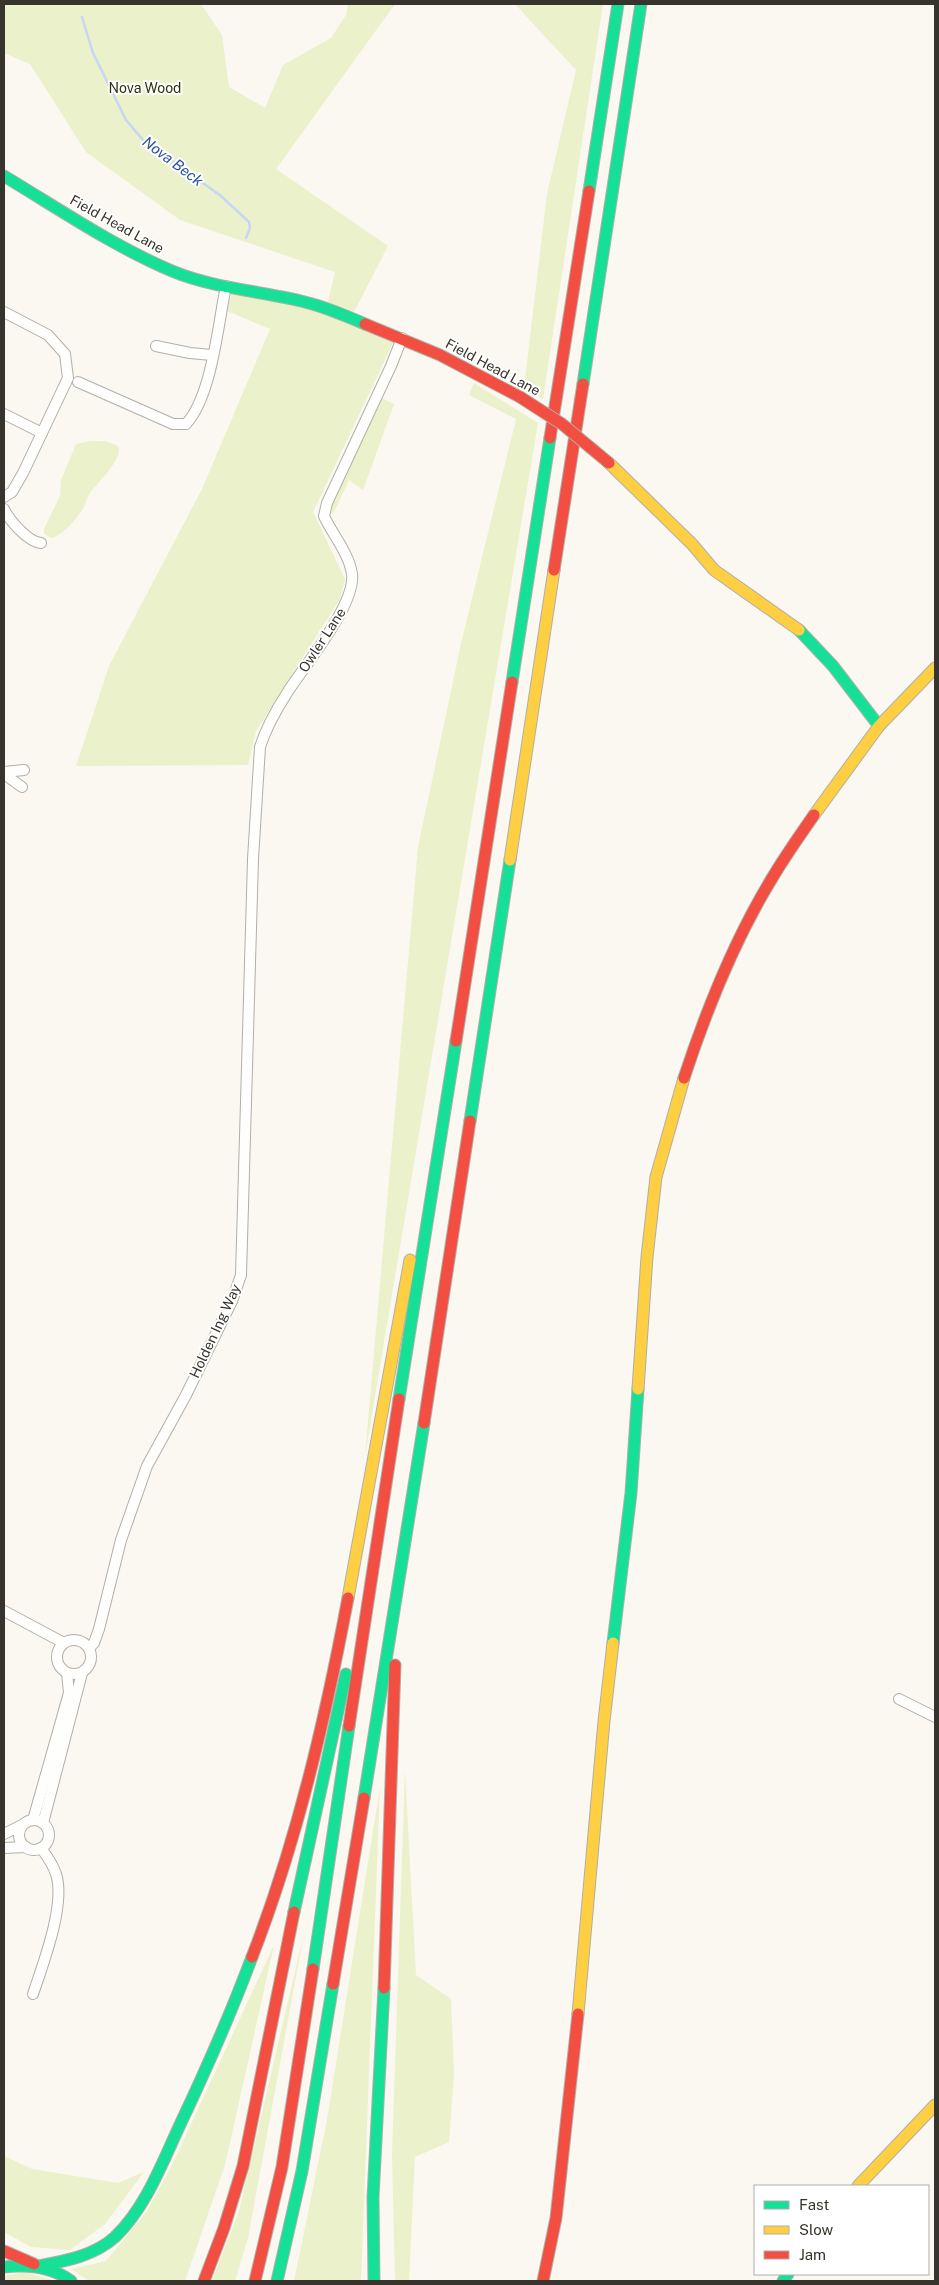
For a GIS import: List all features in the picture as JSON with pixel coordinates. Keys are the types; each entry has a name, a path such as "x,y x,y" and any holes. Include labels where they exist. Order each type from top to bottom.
{"main road":[{"path":"255,2281 280,2176 294,2098 377,1532 449,1087 618,4"},
{"path":"276,2281 302,2171 397,1598 641,4"},
{"name":"Field Head Lane","path":"4,176 141,257 173,271 226,286 302,301 333,310 402,338 470,370 520,397 562,424 609,463 692,544 714,570 795,626 833,666 878,726"},
{"path":"543,2281 556,2218 582,1982 604,1721 631,1493 647,1257 656,1177 679,1094 705,1015 734,951 773,876 824,798 878,726 935,668"},
{"path":"4,2267 22,2264 38,2266 73,2260 89,2254 115,2237 129,2222 158,2170 213,2057 258,1942 294,1835 337,1656 424,1186 449,1087"},
{"path":"204,2281 224,2228 243,2166 303,1869 377,1532"},
{"path":"372,2281 397,1598"},
{"path":"859,2185 935,2105"},
{"path":"4,2251 57,2272 71,2281"}],"street":[{"path":"78,382 173,424 186,424 194,416 201,401 226,286"},
{"path":"4,312 48,335 66,354 68,378 12,492 4,498"},
{"name":"Owler Lane","path":"252,955 253,859 260,747 265,732 287,692 324,640 347,600 352,575 345,555 324,516 327,503 391,366 402,338"},
{"path":"156,346 190,354 212,355"},
{"path":"4,414 42,433"},
{"path":"4,509 8,518 22,532 37,543 41,543"},
{"path":"4,773 24,770"},
{"path":"4,773 22,787"},
{"name":"Holden Ing Way","path":"38,1822 67,1731 82,1673 90,1665 91,1654 89,1648 94,1643 99,1629 121,1540 147,1466 189,1388 232,1300 241,1275 252,955"},
{"path":"4,1611 64,1643"},
{"name":"Holden Ing Way","path":"36,1629 57,1653 58,1665 66,1673 69,1694 53,1747 38,1822 48,1836 41,1848"},
{"path":"80,1641 99,1629"},
{"path":"57,1653 64,1643 69,1640 80,1641 89,1648"},
{"path":"66,1673 82,1673"},
{"path":"899,1699 935,1717"},
{"name":"Holden Ing Way","path":"53,1747 64,1731 67,1731"},
{"path":"4,1834 22,1826 38,1822"},
{"path":"22,1826 19,1835 20,1840 26,1847"},
{"path":"4,1848 41,1848 49,1859 56,1875 59,1892 56,1915 33,1994"}],"green space":[{"name":"Nova Wood","path":"4,4 201,4 222,35 229,87 265,108 283,65 331,38 346,15 348,4 395,4 276,169 388,246 354,312 328,302 335,272 180,220 86,152 30,64 4,53"},
{"path":"515,4 603,4 543,399 524,388 547,194 576,70"},
{"path":"232,292 329,313 394,341 313,512 345,579 340,599 256,731 248,765 76,766 109,666 202,489 270,329 227,311"},
{"path":"474,383 538,423 365,1456 418,847 462,639 516,419 469,395"},
{"path":"381,398 394,404 363,490 349,480 333,514 330,509"},
{"path":"105,441 118,446 117,457 109,471 89,494 84,507 77,517 65,530 52,538 44,534 44,529 60,496 61,480 76,444"},
{"path":"405,1770 416,1975 451,1999 454,2073 449,2142 415,2157 409,2281 395,2281 392,2154"},
{"path":"380,1787 361,2281 294,2281 327,2120"},
{"path":"304,1933 248,2238 235,2281 212,2281 239,2211"},
{"path":"274,1945 225,2165 185,2281 89,2281 71,2269 106,2261 147,2211 173,2163"},
{"path":"4,2156 32,2169 118,2183 144,2172 105,2224 70,2250 31,2247 4,2232"},
{"path":"25,2272 55,2281 4,2281 4,2276"}],"waterway":[{"name":"Nova Beck","path":"82,17 93,53 126,120 143,140 221,196 249,222 250,228 246,238"}],"traffic: fast":[{"path":"589,191 618,4"},
{"path":"583,384 641,4"},
{"path":"4,176 107,239 172,271 220,285 309,303 365,324"},
{"path":"512,682 550,438"},
{"path":"799,630 833,666 879,726"},
{"path":"470,1121 510,860"},
{"path":"399,1399 456,1041"},
{"path":"613,1643 631,1493 638,1389"},
{"path":"364,1798 424,1423"},
{"path":"294,1912 346,1674"},
{"path":"313,1969 349,1726"},
{"path":"38,2266 69,2260 98,2249 115,2237 126,2226 144,2200 159,2172 226,2022 252,1957"},
{"path":"277,2281 302,2171 333,1984"},
{"path":"374,2281 373,2197 384,1988"},
{"path":"4,2267 39,2267 55,2272 71,2281"},
{"path":"783,2281 787,2275"}],"traffic: slow":[{"path":"609,463 692,544 714,570 799,630"},
{"path":"510,860 554,570"},
{"path":"814,815 879,726 935,668"},
{"path":"638,1389 647,1257 656,1177 684,1078"},
{"path":"348,1598 410,1260"},
{"path":"578,2014 604,1721 613,1643"},
{"path":"859,2185 935,2105"}],"traffic: jam":[{"path":"550,438 589,191"},
{"path":"365,324 440,355 520,397"},
{"path":"554,570 583,384"},
{"path":"520,397 562,424 609,463"},
{"path":"456,1041 512,682"},
{"path":"684,1078 702,1026 734,948 760,899 814,815"},
{"path":"424,1423 470,1121"},
{"path":"349,1726 399,1399"},
{"path":"252,1957 283,1869 296,1825 330,1689 348,1598"},
{"path":"384,1988 395,1665"},
{"path":"333,1984 364,1798"},
{"path":"204,2281 224,2228 243,2166 294,1912"},
{"path":"255,2281 282,2167 313,1969"},
{"path":"543,2281 556,2218 578,2014"},
{"path":"4,2251 34,2264"}]}
